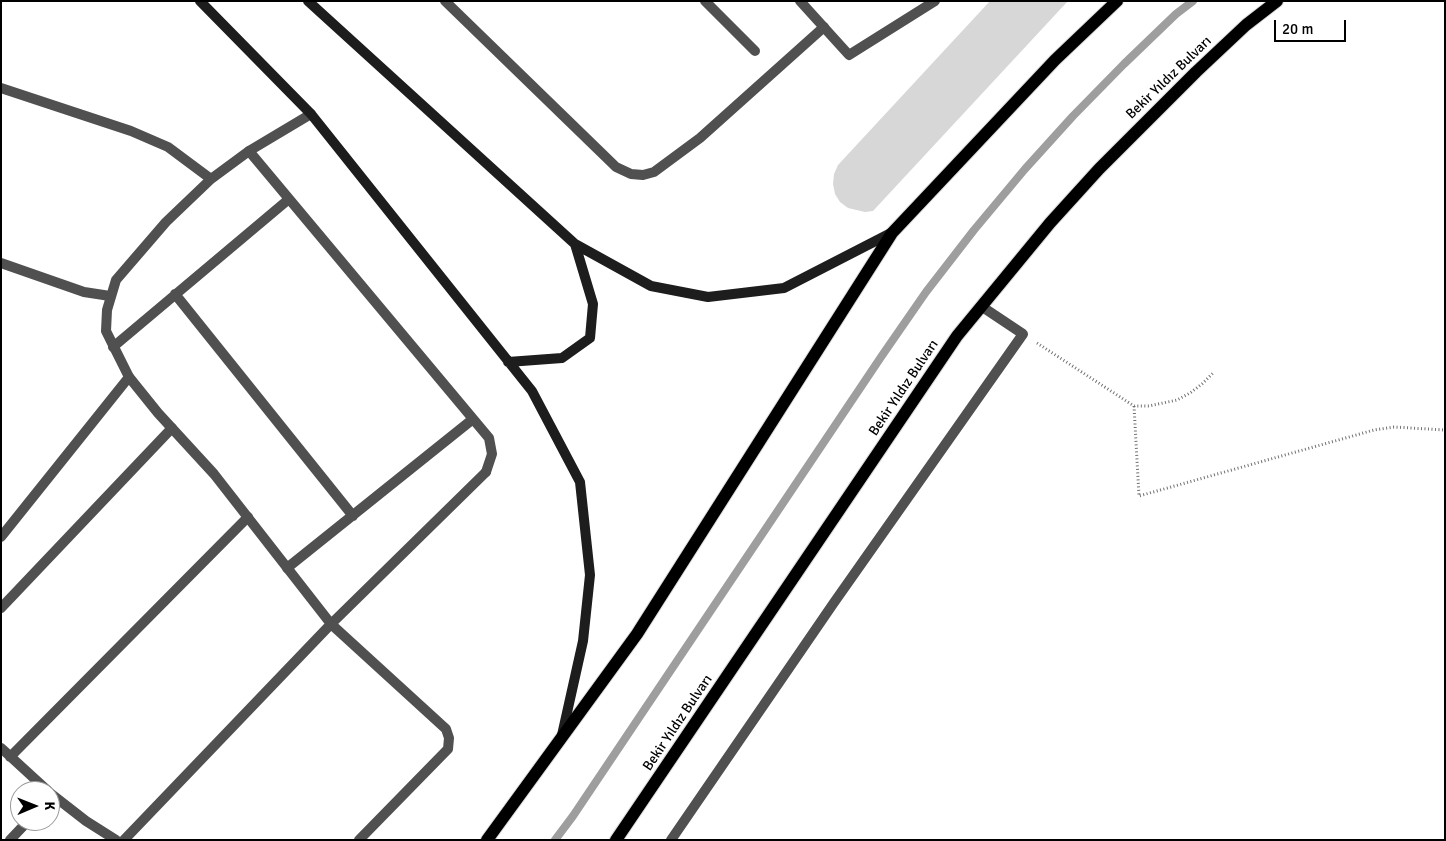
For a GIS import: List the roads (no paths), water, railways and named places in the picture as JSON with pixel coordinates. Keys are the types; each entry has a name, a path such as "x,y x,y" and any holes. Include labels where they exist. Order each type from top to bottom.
{"main road":[{"path":"487,840 637,634 892,233 1055,60 1117,1"},
{"name":"Bekir Yıldız Bulvarı","path":"616,840 957,336 1050,223 1133,134 1203,65 1276,1"}],"street":[{"path":"200,1 311,114 532,391 580,482 590,576 583,641 561,738"},
{"path":"308,1 575,244 651,286 708,297 784,288 892,233"},
{"path":"446,1 616,167 631,174 643,175 654,172 700,138 824,28"},
{"path":"705,1 755,51"},
{"path":"800,1 848,55 935,1"},
{"path":"1,88 132,131 168,147 211,179"},
{"path":"311,114 249,151 211,179 166,222 116,280 110,296 106,331 128,377 214,474 332,624 446,729 449,738 448,749 359,840"},
{"path":"124,840 332,624 486,472 490,463 492,446 489,438 249,151"},
{"path":"113,346 289,199"},
{"path":"508,362 562,358 590,338 593,304 575,244"},
{"path":"1,263 84,292 110,296"},
{"path":"175,294 352,516"},
{"path":"670,840 827,612 1023,334 981,306"},
{"path":"1,537 128,377"},
{"path":"287,568 473,420"},
{"path":"1,608 172,428"},
{"path":"10,757 248,517"},
{"path":"1,748 35,781"},
{"path":"60,802 116,840"}],"waterway":[{"path":"555,840 926,292 974,230 1073,116 1176,14 1193,1"}]}
